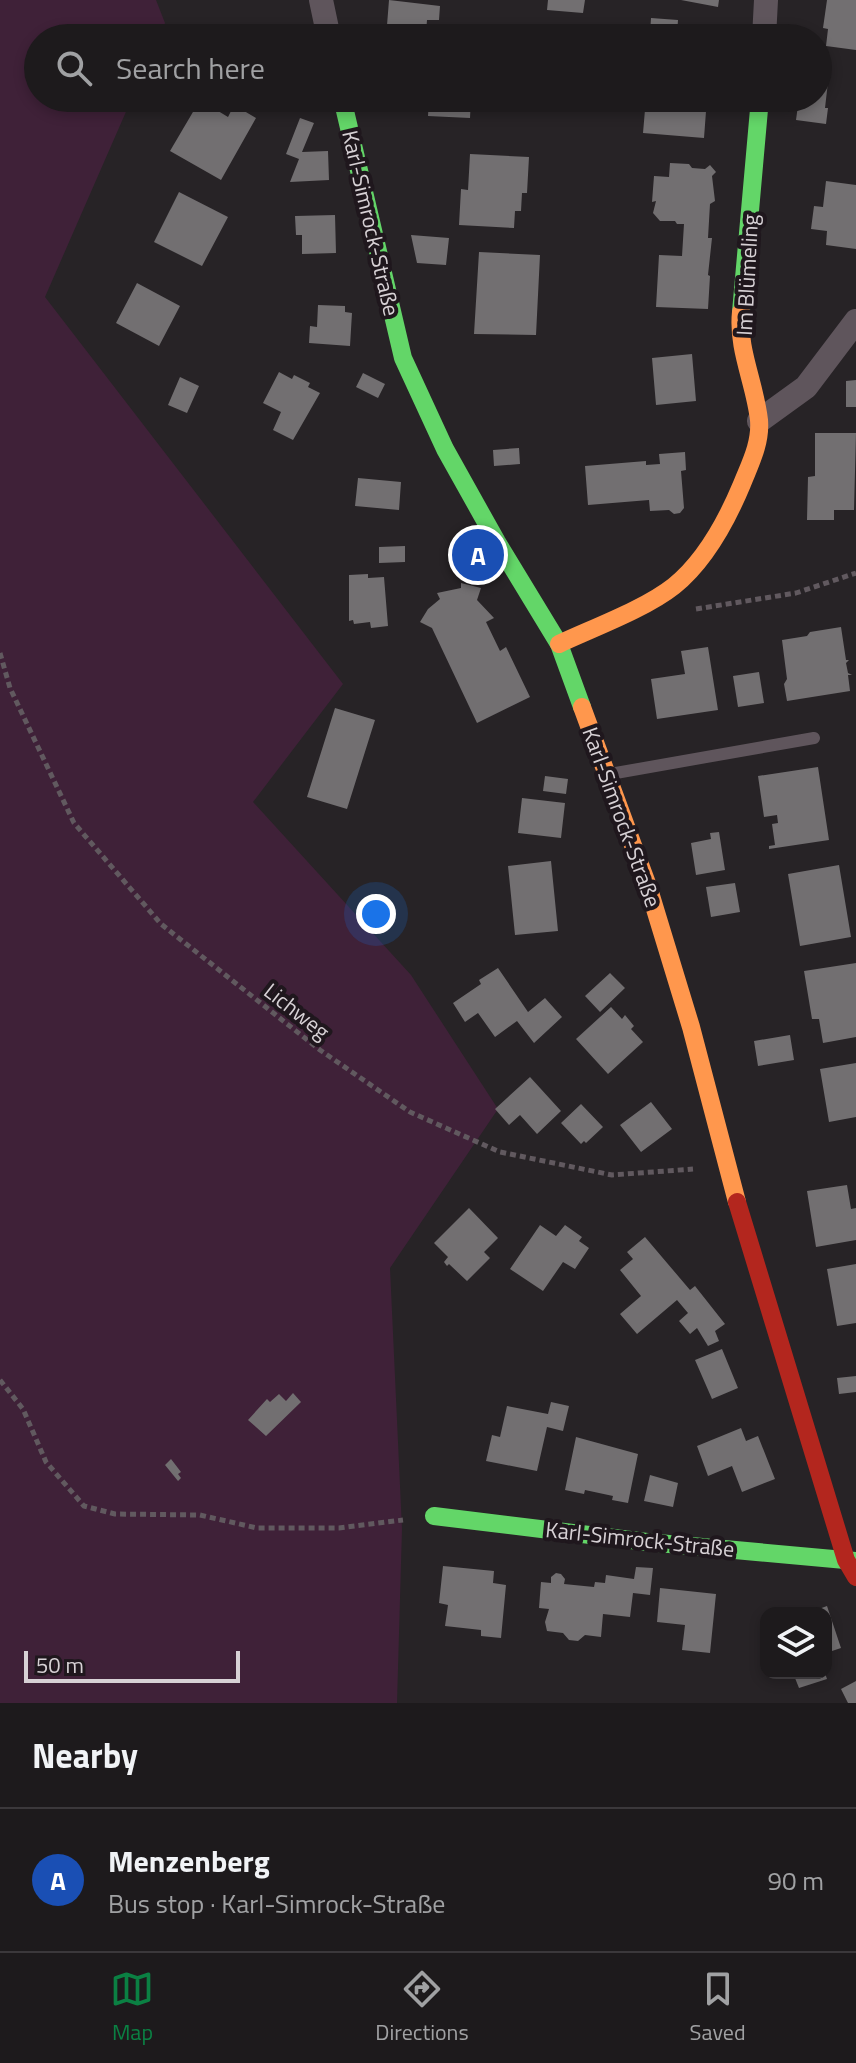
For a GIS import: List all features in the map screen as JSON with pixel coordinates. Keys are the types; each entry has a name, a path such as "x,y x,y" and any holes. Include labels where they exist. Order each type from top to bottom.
{"street":[{"path":"321,0 326,24"},
{"path":"765,24 766,0"},
{"name":"Karl-Simrock-Straße","path":"345,112 403,358 445,449 559,644 648,886 691,1027 726,1167 856,1577"},
{"name":"Im Blümeling","path":"559,644 673,587 698,562 733,505 757,448 759,421 739,330 759,112"},
{"path":"759,421 806,387 856,321"},
{"name":"Karl-Simrock-Straße","path":"434,1516 647,1542 851,1560"}],"lane":[{"path":"607,775 814,738"}],"path":[{"path":"687,611 796,593 856,573"},
{"name":"Lichweg","path":"0,653 10,688 74,823 161,924 320,1050 410,1112 500,1152 612,1175 726,1167"},
{"path":"0,1380 23,1409 46,1462 84,1506 115,1514 200,1515 257,1528 339,1528 434,1516"}],"shaded area":[{"path":"0,0 156,0 165,24 24,24 24,112 126,112 45,297 343,684 253,802 411,975 498,1109 390,1268 402,1529 397,1703 0,1703"}],"building":[{"path":"389,0 440,6 439,20 427,20 427,24 387,24"},
{"path":"548,0 585,0 583,13 547,10"},
{"path":"681,0 719,0 718,7"},
{"path":"827,0 856,0 856,50 832,47 832,24 824,24"},
{"path":"651,18 678,20 678,24 651,24"},
{"path":"193,112 220,112 228,117 230,112 246,112 256,118 221,180 170,151"},
{"path":"428,112 470,112 470,118 428,116"},
{"path":"645,112 706,112 704,138 643,133"},
{"path":"797,112 828,112 826,124 796,120"},
{"path":"300,118 314,123 302,152 328,151 329,180 290,182 299,159 286,154"},
{"path":"470,154 529,157 527,193 522,193 521,211 515,211 514,228 459,225 461,189 468,190"},
{"path":"670,163 705,169 710,165 716,172 712,176 715,201 710,204 708,238 712,238 708,309 656,307 659,255 682,256 684,224 660,221 653,213 656,201 652,202 654,176 669,177"},
{"path":"826,181 856,185 856,249 826,245 827,231 811,229 814,206 823,207"},
{"path":"179,192 228,217 202,266 154,242"},
{"path":"335,215 336,253 302,254 302,235 296,235 295,216"},
{"path":"411,235 449,238 446,265 417,263"},
{"path":"479,252 540,255 536,335 474,334"},
{"path":"137,283 180,306 159,346 116,323"},
{"path":"318,305 345,306 345,312 352,313 350,346 309,343 310,326 317,327"},
{"path":"692,354 696,401 656,405 652,358"},
{"path":"279,372 310,383 308,387 320,393 293,440 273,430 281,412 263,403"},
{"path":"363,373 385,384 378,398 356,387"},
{"path":"180,377 199,386 187,413 168,405"},
{"path":"856,380 856,407 846,407 846,381"},
{"path":"815,433 856,433 854,510 834,510 834,520 807,520 808,477 815,476"},
{"path":"519,448 520,464 494,466 493,450"},
{"path":"685,452 686,470 681,471 684,508 680,513 650,511 649,500 588,505 585,466 646,461 646,465 660,464 659,454"},
{"path":"358,478 401,482 399,510 355,506"},
{"path":"405,546 405,562 379,563 379,547"},
{"path":"368,574 368,578 384,577 388,626 371,628 370,622 354,624 353,620 349,621 349,575"},
{"path":"461,583 481,588 477,600 494,618 486,622 500,651 506,647 530,697 477,723 432,628 420,622 428,609 440,599 437,593 461,588"},
{"path":"841,627 846,660 849,660 846,663 848,673 852,675 848,675 850,691 787,701 782,640"},
{"path":"708,647 718,710 657,719 651,679 685,674 681,651"},
{"path":"759,672 764,703 738,707 733,676"},
{"path":"335,708 375,720 347,809 307,797"},
{"path":"818,767 829,840 769,849 769,846 775,845 772,824 778,823 777,815 764,817 758,776"},
{"path":"545,776 568,779 566,794 543,791"},
{"path":"522,798 565,803 561,838 518,833"},
{"path":"719,832 725,870 696,875 691,843 711,839 710,833"},
{"path":"551,861 558,931 515,935 508,866"},
{"path":"839,865 851,937 800,946 788,874"},
{"path":"735,883 740,912 711,917 706,887"},
{"path":"856,963 856,1037 823,1043 819,1019 812,1019 804,971"},
{"path":"498,968 528,1012 545,998 562,1017 534,1043 517,1021 495,1037 478,1013 465,1022 453,1003"},
{"path":"610,973 625,988 600,1012 585,996"},
{"path":"611,1007 622,1019 625,1015 634,1026 631,1029 643,1042 608,1074 576,1039"},
{"path":"790,1035 794,1060 758,1066 754,1041"},
{"path":"856,1063 856,1117 829,1122 820,1069"},
{"path":"530,1077 561,1111 537,1134 520,1115 509,1125 495,1109"},
{"path":"651,1102 672,1129 641,1152 620,1125"},
{"path":"581,1104 603,1127 581,1144 561,1123"},
{"path":"847,1185 851,1209 856,1208 856,1240 816,1247 807,1191"},
{"path":"469,1208 498,1238 484,1252 490,1258 467,1281 449,1264 447,1266 444,1262 448,1257 434,1243"},
{"path":"540,1225 556,1236 565,1225 582,1237 579,1241 589,1248 575,1269 563,1262 543,1291 510,1269"},
{"path":"645,1237 690,1290 695,1286 725,1324 715,1331 719,1341 708,1346 697,1328 690,1334 679,1321 688,1313 677,1300 637,1334 620,1314 641,1296 620,1270 633,1259 627,1252"},
{"path":"856,1264 856,1323 837,1326 827,1269"},
{"path":"722,1349 738,1388 712,1399 695,1360"},
{"path":"856,1376 856,1392 839,1394 837,1378"},
{"path":"293,1393 301,1402 266,1436 248,1420 267,1399 270,1402 279,1394 286,1401"},
{"path":"551,1402 569,1406 563,1431 547,1427 537,1471 486,1461 492,1435 500,1437 507,1406 548,1414"},
{"path":"741,1428 746,1441 758,1436 775,1479 742,1492 732,1466 708,1476 697,1446"},
{"path":"576,1437 638,1454 628,1503 585,1490 584,1494 565,1490"},
{"path":"171,1459 181,1472 178,1481 165,1465"},
{"path":"650,1475 678,1483 673,1507 644,1501"},
{"path":"443,1566 494,1571 493,1583 506,1585 501,1638 481,1636 481,1630 445,1626 448,1605 439,1603"},
{"path":"636,1567 653,1568 650,1595 633,1593 630,1617 603,1614 601,1637 585,1635 578,1641 569,1640 563,1633 547,1631 545,1622 549,1609 539,1608 541,1582 551,1583 551,1577 556,1573 565,1579 564,1584 594,1587 595,1582 605,1583 606,1575 634,1579"},
{"path":"660,1588 716,1594 710,1653 682,1650 685,1625 657,1622"},
{"path":"832,1621 841,1648 832,1651"},
{"path":"795,1679 827,1679 799,1688"},
{"path":"856,1681 856,1703 848,1703 841,1689"}],"traffic: fast":[{"path":"345,112 403,358 445,449 559,644 582,707"},
{"path":"741,312 759,112"},
{"path":"434,1516 647,1542 856,1561"}],"traffic: slow":[{"path":"559,644 634,610 674,586 696,565 722,526 751,461 759,429 757,406 744,353 741,312"},
{"path":"582,707 648,886 691,1027 737,1202"}],"traffic: jam":[{"path":"737,1202 846,1560 856,1577"}],"place":[{"name":"Menzenberg","path":"478,555"}]}
